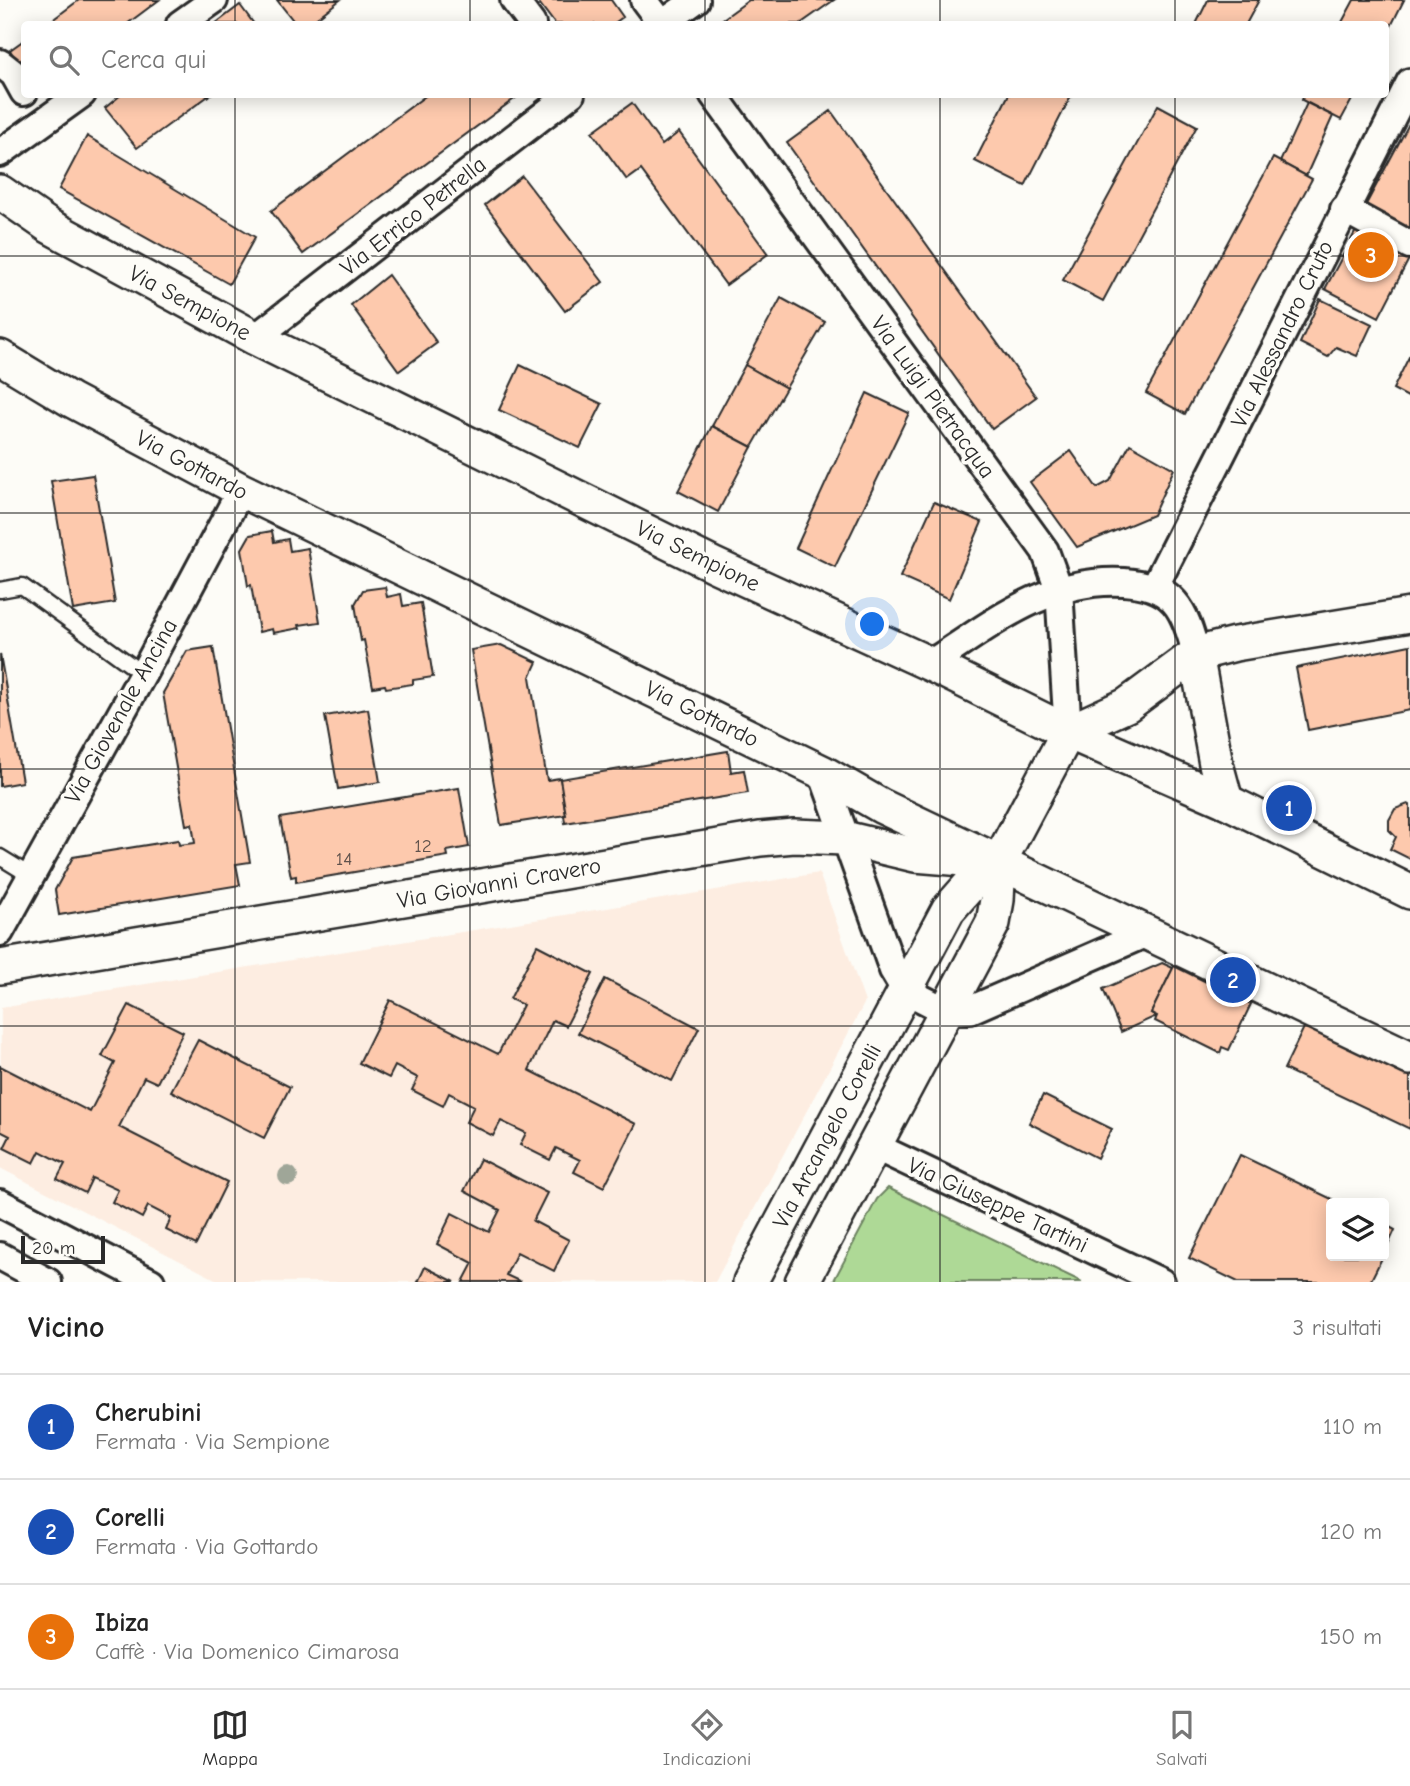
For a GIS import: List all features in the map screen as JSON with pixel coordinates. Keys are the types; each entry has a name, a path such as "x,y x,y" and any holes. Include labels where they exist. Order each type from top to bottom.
{"street":[{"path":"184,21 214,0"},
{"path":"514,0 530,21"},
{"path":"644,0 660,21"},
{"path":"666,21 696,0"},
{"path":"0,63 14,74 21,86"},
{"name":"Via Alessandro Cruto","path":"1154,586 1410,82"},
{"path":"28,98 42,123"},
{"path":"0,153 76,98"},
{"name":"Via Errico Petrella","path":"255,338 565,98"},
{"name":"Via Luigi Pietracqua","path":"716,98 1045,551 1059,589 1063,742"},
{"name":"Via Sempione","path":"0,191 48,226 255,338 714,565 930,664 1063,742 1226,801 1410,892"},
{"path":"1344,209 1410,245"},
{"name":"Via Gottardo","path":"0,357 93,412 241,490 822,772 881,806 1004,851 1149,932 1410,1058"},
{"name":"Via Giovenale Ancina","path":"0,932 241,490"},
{"path":"930,664 1018,607 1059,589 1108,582 1154,586 1167,595 1180,610 1189,628 1226,801"},
{"path":"1063,742 1127,705 1196,653 1410,615"},
{"name":"Via Arcangelo Corelli","path":"750,1282 948,910 1004,851 1063,742"},
{"path":"822,772 893,970 905,990 946,1011 970,1010 1149,932"},
{"name":"Via Giovanni Cravero","path":"0,967 744,841 794,836 844,838 915,855 1004,851"},
{"name":"Via Arcangelo Corelli","path":"802,1282 993,923 1004,851"},
{"name":"Via Giuseppe Tartini","path":"874,1146 1161,1282"},
{"path":"0,1203 151,1282"},
{"path":"0,1256 48,1282"}],"lane":[{"path":"0,590 22,586 143,674"},
{"path":"0,857 31,876"}],"shaded area":[{"path":"819,873 865,1002 715,1282 221,1282 0,1168 1,1008"}],"green space":[{"path":"888,1188 1082,1282 833,1282 877,1199"}],"building":[{"path":"79,0 159,0 131,21 51,21"},
{"path":"277,0 340,0 313,21 294,21"},
{"path":"537,0 611,0 623,17 617,21 553,21"},
{"path":"749,0 834,0 804,21 720,21"},
{"path":"1208,0 1259,0 1248,21 1198,21"},
{"path":"1354,0 1404,0 1389,30 1389,21 1343,21"},
{"path":"240,5 252,21 219,21"},
{"path":"21,42 21,69 10,50"},
{"path":"117,98 206,98 137,148 105,108"},
{"path":"423,98 516,98 303,254 271,211"},
{"path":"1007,98 1070,98 1025,186 975,161"},
{"path":"1303,98 1353,98 1341,120"},
{"path":"632,103 662,145 679,132 768,254 726,285 641,170 627,180 592,132"},
{"path":"1307,103 1333,116 1306,176 1280,162"},
{"path":"1158,105 1197,126 1103,301 1063,280"},
{"path":"831,111 1036,397 992,429 787,143"},
{"path":"1410,122 1410,226 1405,236 1362,212"},
{"path":"87,136 255,237 229,284 59,189"},
{"path":"1273,158 1312,179 1185,414 1146,393"},
{"path":"522,176 603,282 565,311 485,205"},
{"path":"1360,223 1410,257 1379,317 1325,289"},
{"path":"388,275 437,343 399,371 351,305"},
{"path":"781,298 825,322 786,388 745,365"},
{"path":"1320,299 1372,324 1357,356 1336,347 1328,357 1300,343"},
{"path":"1410,355 1410,398 1393,389"},
{"path":"520,365 602,404 580,448 499,410"},
{"path":"745,365 786,388 752,447 712,426"},
{"path":"867,393 909,413 835,567 796,548"},
{"path":"712,426 752,447 718,512 678,491"},
{"path":"1130,444 1174,469 1153,515 1077,547 1030,482 1071,451 1097,488 1110,481"},
{"path":"93,475 115,603 73,610 51,481"},
{"path":"934,502 982,522 949,599 900,577"},
{"path":"272,531 274,542 288,539 290,551 308,548 320,622 273,633 272,629 259,632 242,549 250,535"},
{"path":"385,587 387,597 401,594 403,606 421,603 433,677 413,680 413,684 373,687 355,604 363,590"},
{"path":"501,645 537,662 530,677 547,780 560,778 566,815 501,825 471,650"},
{"path":"1410,645 1410,710 1308,730 1296,668"},
{"path":"213,647 250,862 236,864 240,885 59,915 55,890 73,857 178,840 179,845 195,843 192,824 186,825 163,693 187,651"},
{"path":"0,654 22,782 0,786"},
{"path":"368,709 380,782 338,789 325,716"},
{"path":"728,751 731,772 744,770 748,793 565,823 560,779"},
{"path":"459,788 469,847 447,851 448,856 296,882 296,876 291,877 280,818"},
{"path":"1408,804 1410,859 1390,849 1396,837 1389,830 1389,820 1395,809"},
{"path":"537,945 593,974 566,1026 553,1020 529,1070 636,1124 604,1187 574,1172 580,1160 556,1148 550,1160 520,1145 526,1133 501,1121 493,1136 466,1122 474,1106 449,1093 443,1106 412,1090 418,1078 395,1066 389,1078 359,1063 390,1000 498,1054 523,1005 510,999"},
{"path":"1162,963 1173,968 1151,1013 1157,1018 1121,1032 1103,989"},
{"path":"1174,966 1251,1004 1229,1050 1222,1047 1220,1053 1155,1021 1157,1016 1151,1013"},
{"path":"605,979 699,1028 672,1081 578,1033"},
{"path":"129,1005 183,1032 157,1083 144,1077 119,1127 227,1182 196,1245 166,1230 171,1218 148,1206 142,1218 112,1202 118,1190 92,1178 85,1193 57,1179 65,1164 40,1151 34,1163 4,1148 10,1136 0,1131 0,1066 90,1112 115,1063 102,1056"},
{"path":"1310,1015 1410,1062 1410,1129 1284,1069"},
{"path":"198,1040 290,1087 264,1138 171,1091"},
{"path":"1043,1095 1112,1129 1097,1158 1029,1123"},
{"path":"1240,1155 1330,1198 1326,1198 1326,1261 1380,1261 1370,1282 1238,1282 1189,1258"},
{"path":"480,1159 547,1193 533,1221 569,1240 554,1271 517,1252 506,1275 521,1282 463,1282 473,1263 437,1244 452,1213 489,1232 500,1210 464,1191"},
{"path":"1389,1227 1395,1230 1389,1243"},
{"path":"425,1267 455,1282 418,1282"}],"place":[{"name":"Ibiza","path":"1371,255"},
{"name":"Cherubini","path":"1289,808"},
{"name":"Corelli","path":"1233,980"}]}
